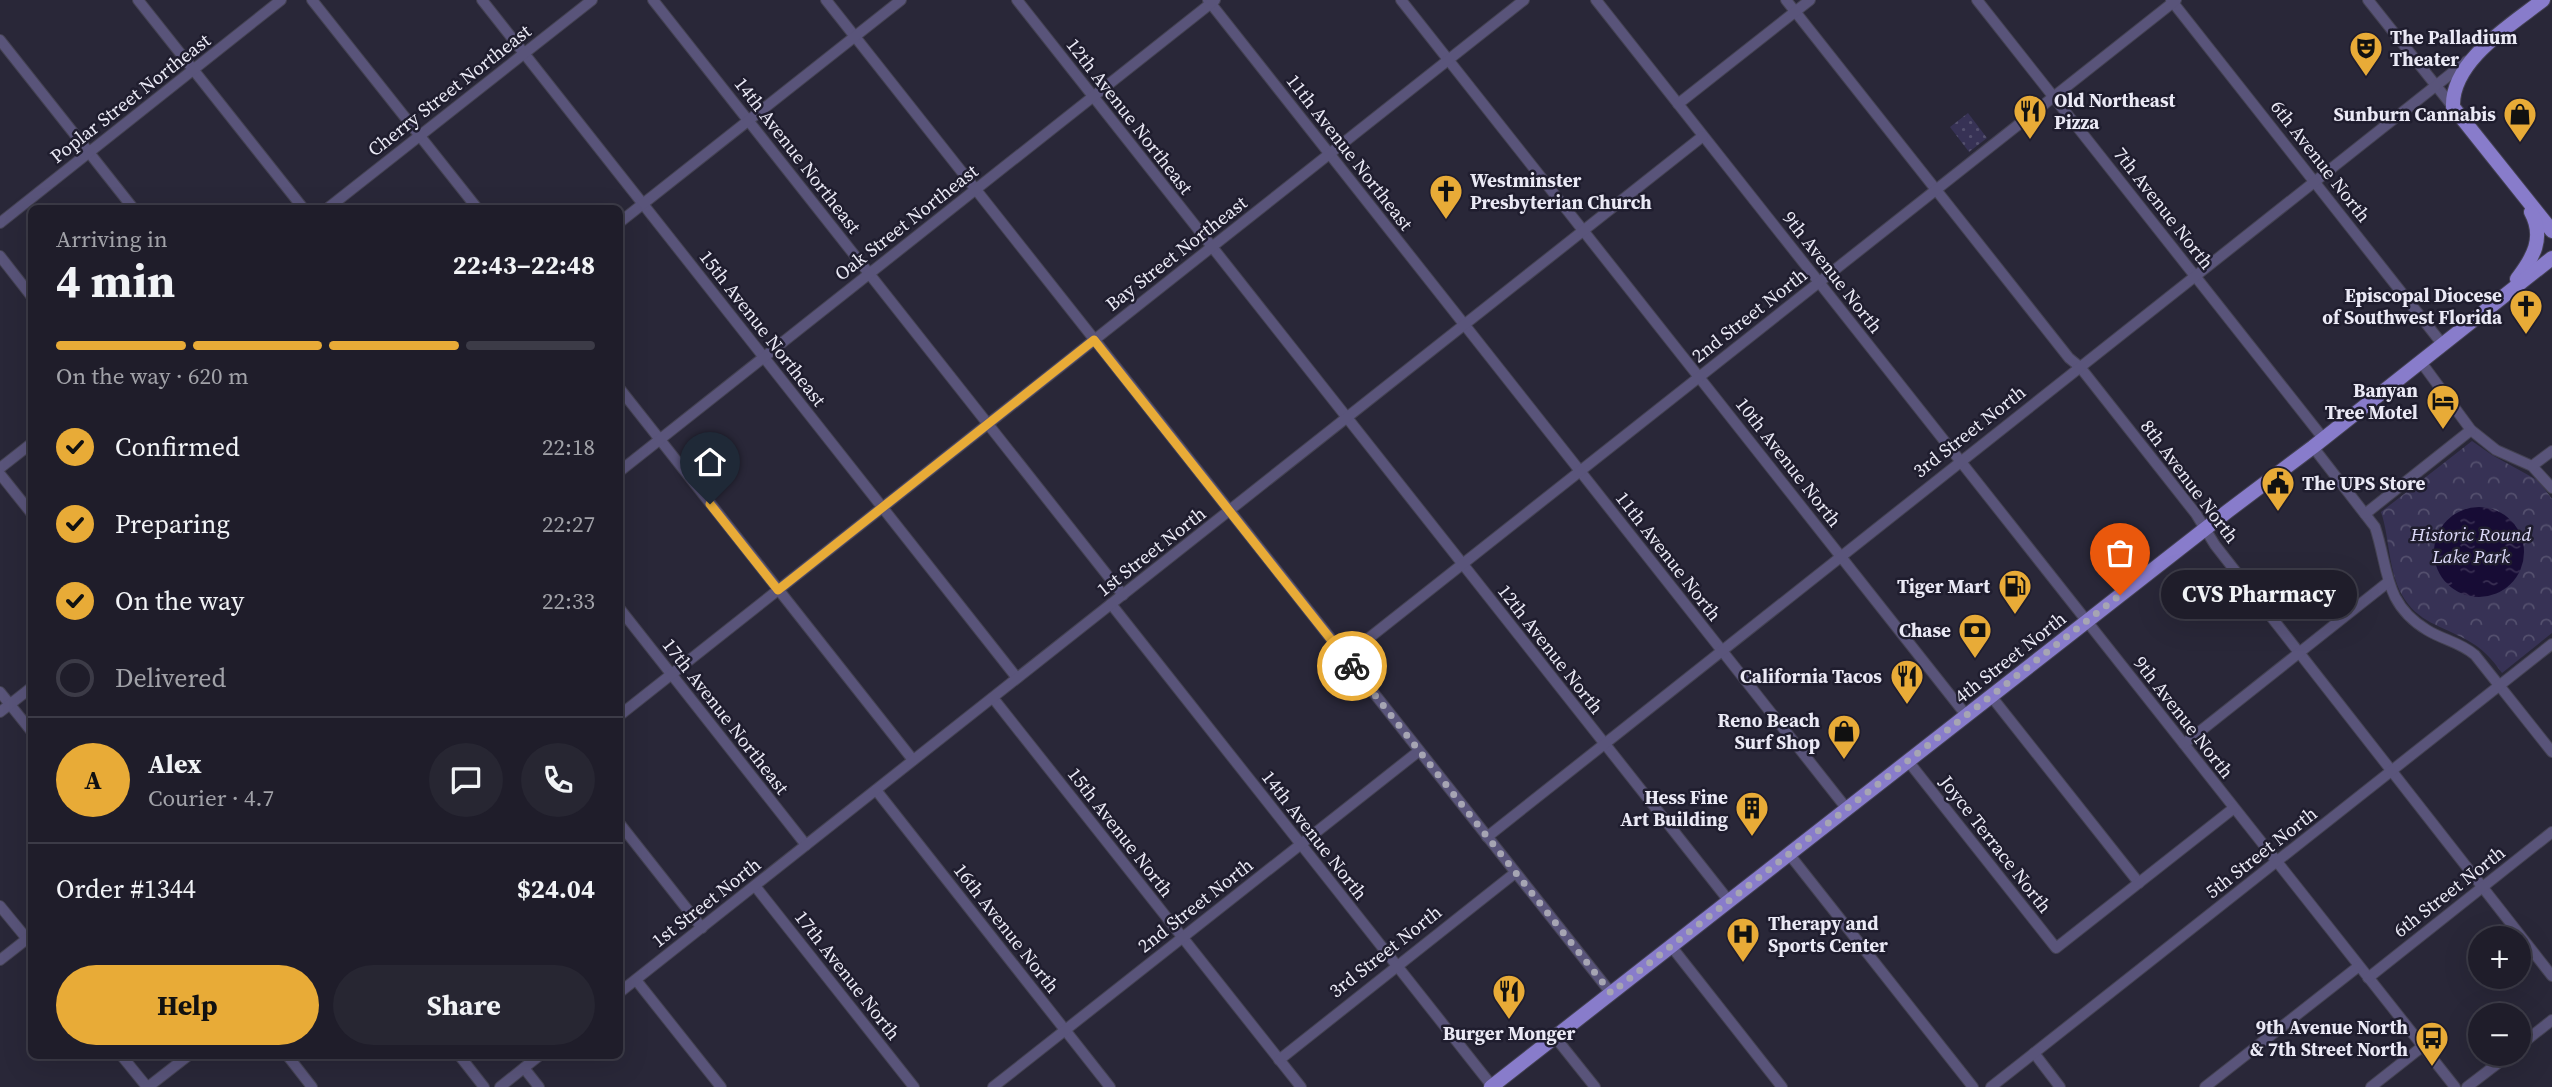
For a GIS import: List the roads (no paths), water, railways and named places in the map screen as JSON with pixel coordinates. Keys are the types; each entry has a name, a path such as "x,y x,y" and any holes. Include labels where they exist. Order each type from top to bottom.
{"main road":[{"name":"3rd Street North","path":"2452,107 2456,86 2475,55 2543,0"},
{"path":"2452,107 2552,231"},
{"path":"2509,291 2538,246 2536,220 2523,195"},
{"name":"4th Street North","path":"1491,1087 2552,258"}],"street":[{"path":"138,0 301,205"},
{"name":"Poplar Street Northeast","path":"0,222 281,0"},
{"path":"312,0 475,205"},
{"name":"15th Avenue Northeast","path":"482,0 1017,678"},
{"name":"Cherry Street Northeast","path":"332,205 592,0"},
{"name":"14th Avenue Northeast","path":"653,0 1123,595"},
{"path":"826,0 1611,993"},
{"path":"623,220 901,0"},
{"name":"12th Avenue Northeast","path":"1017,0 1347,418"},
{"name":"10th Avenue North","path":"1401,0 1966,715"},
{"name":"Bay Street Northeast","path":"623,713 1524,0"},
{"name":"9th Avenue North","path":"1596,0 2455,1087"},
{"name":"8th Avenue North","path":"1786,0 2196,514 2204,529 2552,976"},
{"path":"1678,104 1810,0"},
{"name":"7th Avenue North","path":"1977,0 2195,277 2318,443 2375,527 2387,583 2397,602 2416,624 2437,636 2465,646 2475,654 2552,752"},
{"path":"2368,0 2452,107"},
{"name":"Oak Street Northeast","path":"623,469 1211,1"},
{"name":"11th Avenue Northeast","path":"1211,1 1465,325"},
{"name":"2nd Street North","path":"1345,657 2173,1"},
{"name":"6th Avenue North","path":"2173,1 2443,345"},
{"path":"0,40 131,205"},
{"name":"3rd Street North","path":"1487,837 2475,55"},
{"name":"1st Street North","path":"623,990 1703,136"},
{"path":"0,256 28,292"},
{"name":"11th Avenue North","path":"1465,325 1847,809"},
{"path":"2421,362 2471,430 2496,450 2532,466 2552,488"},
{"path":"623,393 913,760"},
{"name":"12th Avenue North","path":"1347,418 1728,901"},
{"path":"2365,514 2471,430"},
{"path":"0,468 28,446"},
{"path":"2532,466 2552,451"},
{"path":"0,474 28,509"},
{"path":"2184,744 2387,583"},
{"name":"14th Avenue North","path":"1111,604 1491,1087"},
{"name":"17th Avenue Northeast","path":"623,613 806,845"},
{"name":"5th Street North","path":"1991,1087 2552,644"},
{"path":"0,712 28,690"},
{"path":"0,692 28,727"},
{"path":"1991,696 2139,883 2234,808"},
{"name":"15th Avenue North","path":"993,698 1301,1087"},
{"name":"2nd Street North","path":"993,1087 1419,751"},
{"name":"Joyce Terrace North","path":"1908,761 2056,948 2139,883"},
{"name":"16th Avenue North","path":"876,790 1110,1087"},
{"path":"623,828 702,928"},
{"name":"6th Street North","path":"2368,978 2552,832"},
{"path":"1789,854 1973,1087"},
{"name":"3rd Street North","path":"1279,1060 1515,873"},
{"name":"17th Avenue North","path":"755,886 914,1087"},
{"path":"0,906 28,938"},
{"path":"0,960 28,941"},
{"path":"1671,946 1782,1087"},
{"path":"2205,1087 2359,966"},
{"path":"636,980 721,1087"},
{"path":"2531,1037 2552,1020"},
{"path":"1555,1037 1595,1087"},
{"path":"2371,1087 2423,1046"},
{"path":"2034,1053 2060,1087"},
{"path":"124,1059 148,1087 184,1059"},
{"path":"290,1059 312,1087"},
{"path":"462,1059 484,1087"},
{"path":"500,1087 535,1059"},
{"path":"2467,1087 2494,1066"},
{"path":"524,1068 539,1087"}],"water":[{"path":"2479,507 2496,511 2511,520 2520,535 2524,552 2520,569 2511,584 2496,593 2479,597 2462,593 2447,584 2438,569 2434,552 2438,535 2447,520 2462,511"}],"place":[{"name":"The Palladium Theater","path":"2366,78"},
{"name":"Old Northeast Pizza","path":"2030,141"},
{"name":"Sunburn Cannabis","path":"2520,144"},
{"name":"Westminster Presbyterian Church","path":"1446,221"},
{"name":"Episcopal Diocese of Southwest Florida","path":"2526,336"},
{"name":"Banyan Tree Motel","path":"2443,431"},
{"name":"The UPS Store","path":"2278,513"},
{"name":"CVS Pharmacy","path":"2120,595"},
{"name":"Tiger Mart","path":"2015,616"},
{"name":"Chase","path":"1975,660"},
{"name":"California Tacos","path":"1907,706"},
{"name":"Reno Beach Surf Shop","path":"1844,761"},
{"name":"Hess Fine Art Building","path":"1752,838"},
{"name":"Therapy and Sports Center","path":"1743,964"},
{"name":"Burger Monger","path":"1509,1021"},
{"name":"9th Avenue North & 7th Street North","path":"2432,1068"}],"park label":[{"name":"Historic Round Lake Park","path":"2471,545"}]}
